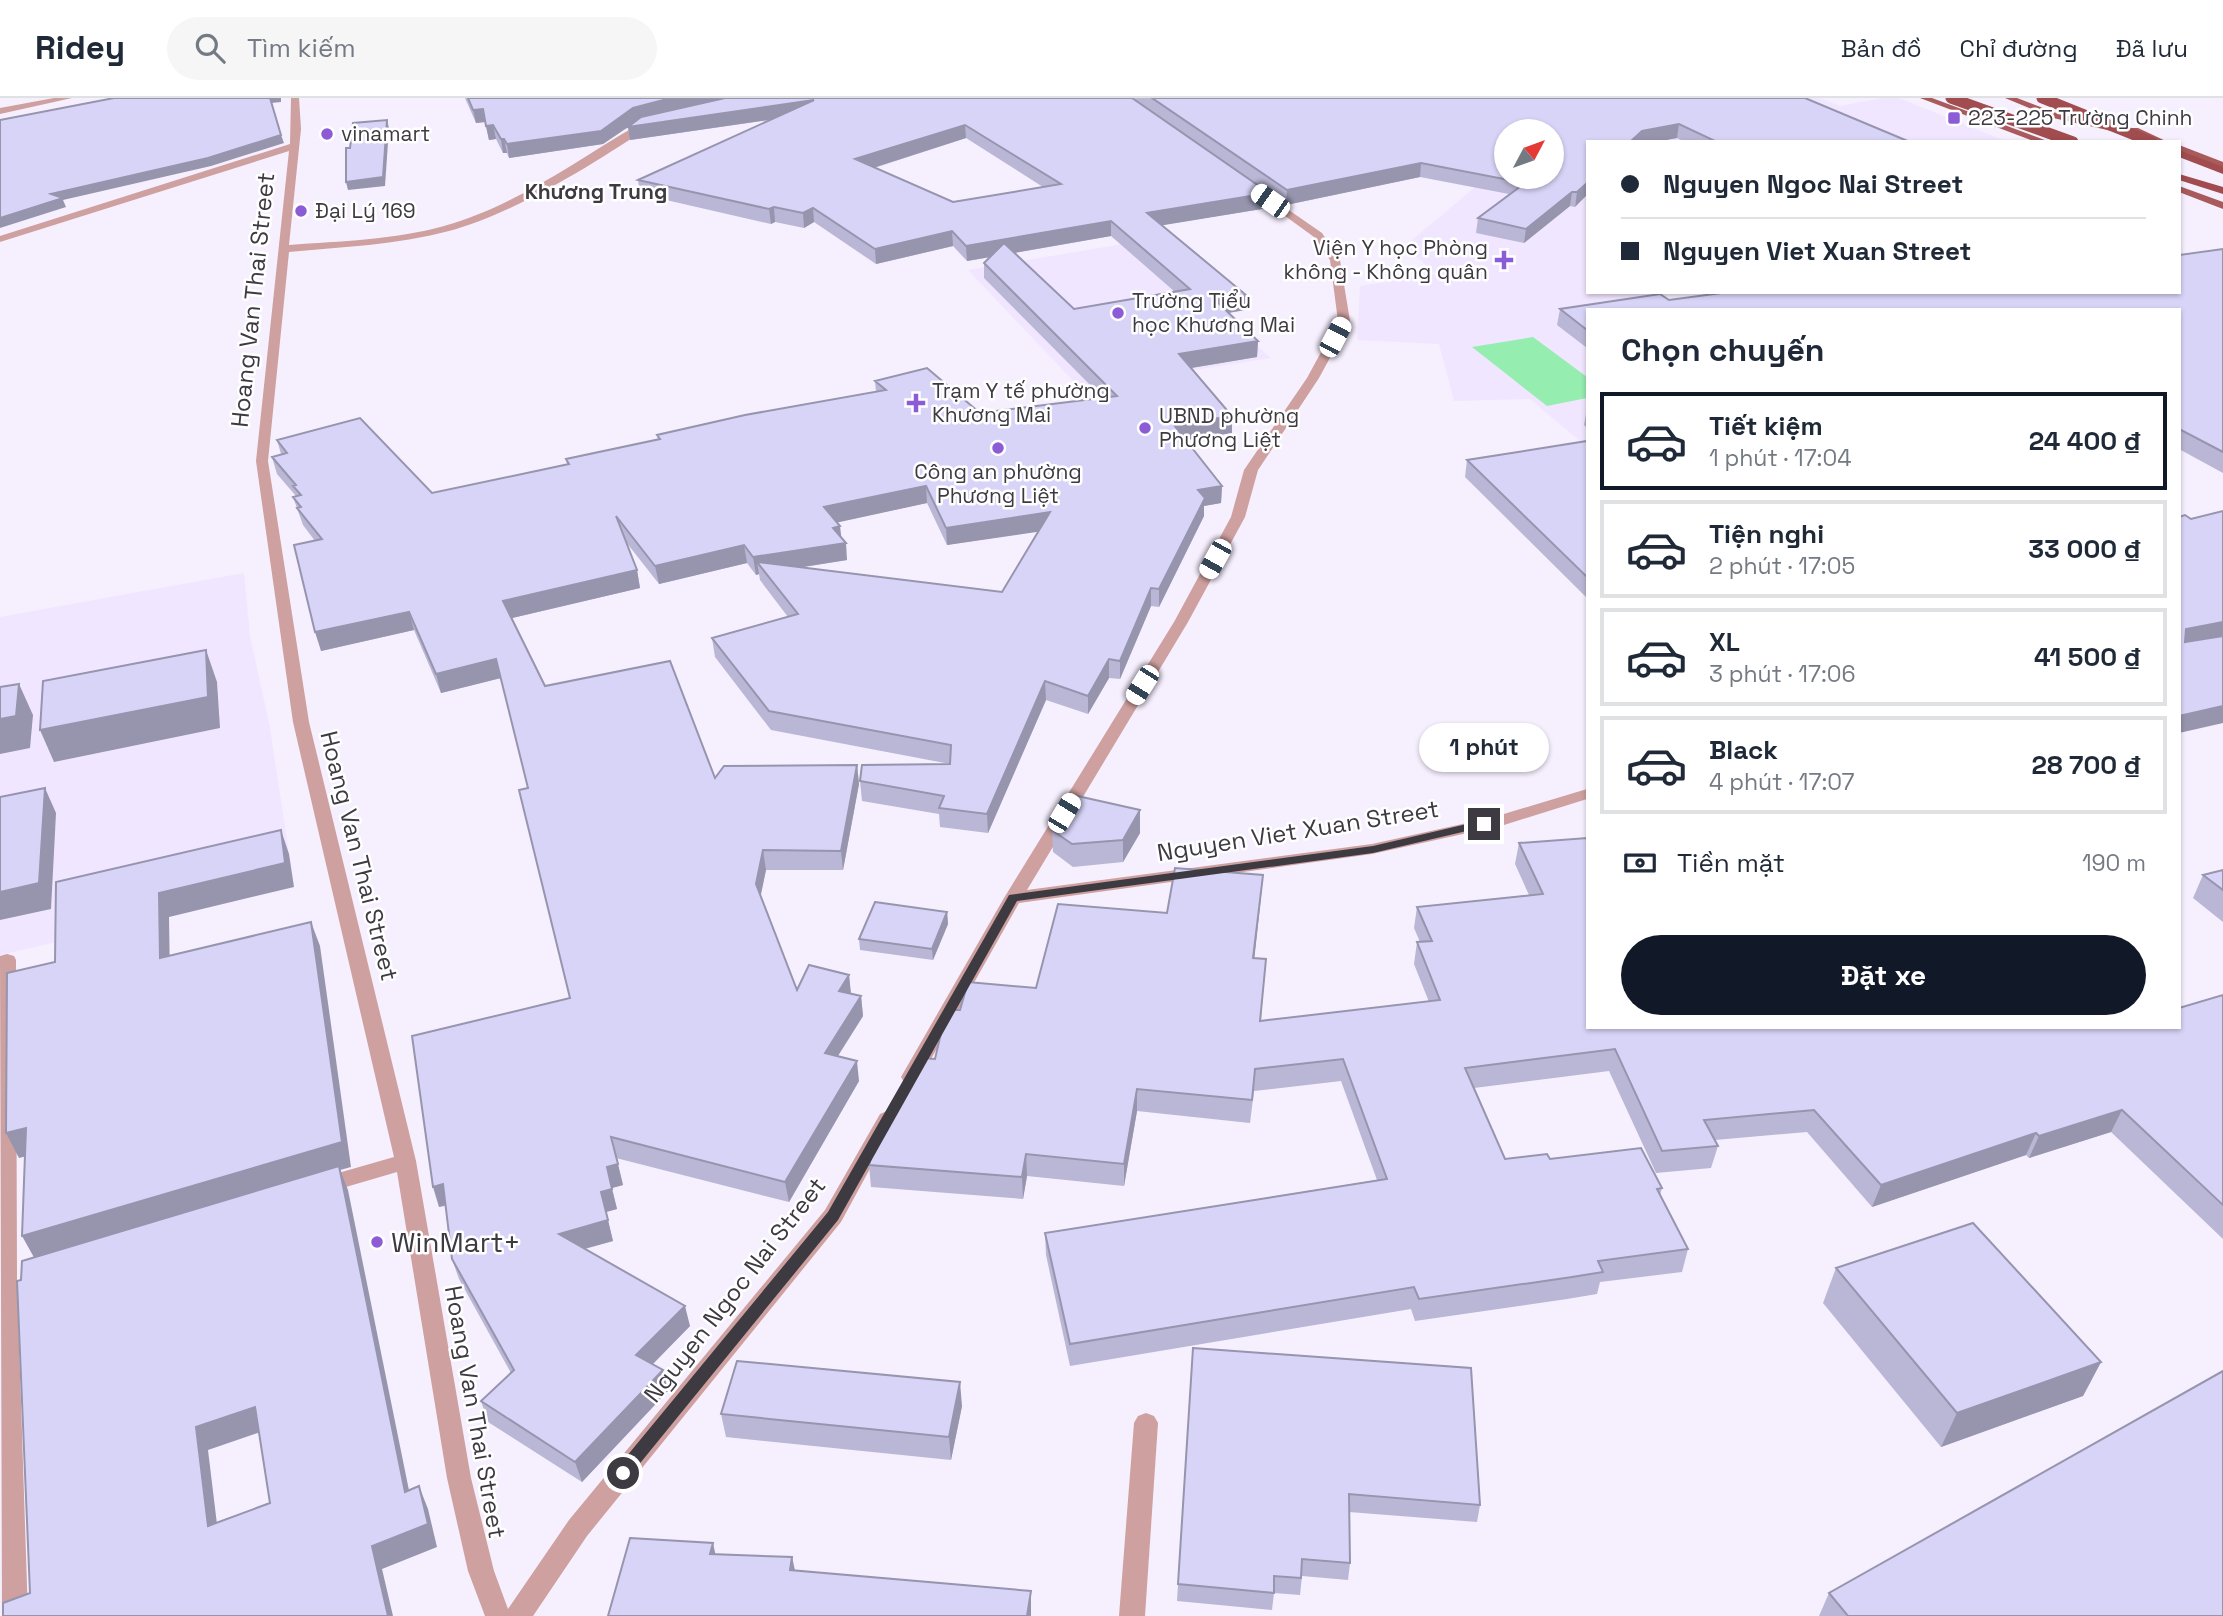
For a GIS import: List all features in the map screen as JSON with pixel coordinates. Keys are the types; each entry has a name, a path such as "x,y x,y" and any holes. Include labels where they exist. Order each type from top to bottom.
{"highway":[{"path":"1951,98 2067,140"},
{"path":"2042,98 2153,140"},
{"path":"2181,151 2223,172"},
{"path":"2181,178 2223,191"}],"main road":[{"path":"1924,98 2040,140"},
{"path":"1967,98 2015,117 2061,140"},
{"path":"2009,98 2056,116 2153,140"},
{"path":"2054,98 2153,140"},
{"path":"2181,151 2223,165"},
{"path":"2181,190 2223,206"}],"street":[{"path":"0,111 68,98"},
{"name":"Hoang Van Thai Street","path":"295,98 294,146 262,461 301,722 406,1161 459,1478 481,1571 498,1616"},
{"path":"284,249 422,233 470,221 588,159 639,126 663,120"},
{"path":"0,239 294,146"},
{"name":"Nguyen Ngoc Nai Street","path":"517,1616 578,1528 833,1216 1013,898 1181,622 1238,517 1251,470 1313,378 1344,321 1335,260 1318,235 1237,178"},
{"name":"Nguyen Viet Xuan Street","path":"1013,898 1373,849 1499,821 1586,794"},
{"path":"7,960 3,1282 15,1616"},
{"path":"299,1193 406,1161"},
{"path":"3,1282 33,1273"},
{"path":"1132,1616 1146,1423"}],"shaded area":[{"name":"Viện Y học Phòng không - Không quân","path":"1550,98 1820,98 1840,106 1882,98 1899,98 2003,140 1586,140 1586,294 1653,294 1611,308 1586,308 1586,446 1530,399 1454,401 1439,344 1357,340 1360,286 1436,274 1405,246 1494,171 1494,189 1564,189 1564,119 1551,119"},
{"name":"Trường Tiểu học Khương Mai","path":"1159,238 1245,310 1210,316 1225,318 1271,358 1080,388 968,270"},
{"path":"244,573 250,636 270,728 294,887 0,955 0,617"}],"green space":[{"path":"1533,337 1586,376 1586,398 1547,406 1472,347"}],"building":[{"path":"114,98 270,98 281,135 208,158 51,194 63,198 0,218 0,120"},
{"path":"468,98 671,98 633,108 601,131 507,144 493,125 486,126 483,109 473,110"},
{"path":"725,98 1132,98 1269,193 1147,213 1246,295 1215,300 1258,341 1179,354 1232,416 1174,425 1222,486 1198,490 1205,498 1159,589 1151,588 1120,661 1109,659 1088,696 1045,681 987,814 939,808 944,796 860,781 862,765 950,764 951,745 769,711 712,638 798,614 757,562 1002,592 1050,512 946,528 926,486 824,507 840,526 833,528 846,543 753,557 744,545 655,566 616,516 637,570 503,601 545,686 670,661 715,778 724,766 857,765 841,851 763,850 756,884 797,990 809,965 849,975 839,991 861,996 825,1053 857,1061 785,1182 611,1137 618,1164 607,1167 612,1189 601,1192 608,1220 559,1234 685,1306 636,1355 663,1370 575,1462 481,1401 514,1370 452,1259 443,1184 433,1187 412,1036 570,998 519,790 528,788 496,659 436,674 409,612 315,632 294,545 322,539 297,508 301,507 293,497 301,495 293,486 296,485 272,457 287,453 277,440 360,418 432,493 569,464 566,459 660,439 657,435 745,415 886,390 875,381 927,368 980,413 1117,396 984,263 1004,243 1074,309 1190,289 1111,221 966,246 952,231 875,249 813,208 803,213 774,207 769,209 638,180 814,100 628,127 641,117","holes":["965,125 1061,184 953,202 855,159"]},
{"path":"1152,98 1805,98 1905,140 1713,140 1679,124 1642,131 1632,140 1586,140 1586,184 1526,229 1478,218 1517,189 1564,189 1564,119 1494,119 1494,177 1421,163 1287,190"},
{"path":"387,120 383,177 346,182 346,148 350,148 353,123"},
{"path":"2223,249 2223,452 2181,430 2181,308 1586,308 1586,329 1560,309 1660,294 1669,300 1714,294 2181,294 2181,255"},
{"path":"1586,441 1586,576 1467,460"},
{"path":"2223,511 2223,622 2186,629 2185,642 2223,636 2223,706 2181,716 2181,516 2185,515 2191,519"},
{"path":"206,650 208,697 40,730 43,681"},
{"path":"19,684 16,716 0,719 0,687"},
{"path":"45,788 39,883 0,892 0,797"},
{"path":"1073,795 1140,810 1123,840 1072,844 1052,830"},
{"path":"281,830 285,863 159,893 160,958 311,922 342,1142 22,1236 26,1128 6,1133 7,973 55,962 56,882"},
{"path":"1586,838 1586,1029 2181,1029 2181,1007 2223,995 2223,1205 2122,1110 2039,1136 2036,1133 1881,1185 1814,1110 1704,1120 1718,1146 1662,1151 1615,1049 1465,1068 1505,1159 1547,1154 1550,1159 1641,1148 1662,1188 1657,1189 1688,1249 1598,1261 1603,1272 1572,1277 1419,1299 1414,1287 1070,1344 1045,1233 1387,1179 1343,1059 1255,1069 1252,1100 1137,1089 1124,1164 1026,1154 1022,1177 869,1165 877,1136 921,1058 935,1059 945,1016 949,1010 960,1010 968,982 1036,988 1058,904 1167,913 1175,868 1263,875 1253,958 1266,959 1260,1021 1440,1000 1417,942 1432,941 1417,907 1543,894 1519,843"},
{"path":"2223,870 2223,890 2203,875"},
{"path":"875,902 947,912 932,949 859,939"},
{"path":"339,1166 405,1492 419,1486 428,1524 372,1546 388,1616 3,1616 3,1603 30,1593 17,1281 21,1280 22,1261","holes":["255,1407 270,1503 208,1526 196,1427"]},
{"path":"1973,1223 2101,1362 1957,1413 1836,1268"},
{"path":"1193,1348 1471,1368 1480,1505 1349,1494 1350,1563 1302,1559 1301,1578 1274,1576 1274,1593 1178,1584"},
{"path":"737,1361 960,1382 949,1437 721,1414"},
{"path":"2223,1371 2223,1616 1848,1616 1829,1593"},
{"path":"630,1538 713,1543 710,1554 792,1557 790,1570 1031,1591 1027,1616 608,1616"}],"place":[{"name":"223-225 Trường Chinh","path":"1954,118"},
{"name":"vinamart","path":"327,134"},
{"name":"Đại Lý 169","path":"301,211"},
{"name":"Viện Y học Phòng không - Không quân","path":"1504,260"},
{"name":"Trường Tiểu học Khương Mai","path":"1118,313"},
{"name":"Trạm Y tế phường Khương Mai","path":"916,403"},
{"name":"UBND phường Phương Liệt","path":"1145,428"},
{"name":"Công an phường Phương Liệt","path":"998,448"},
{"name":"WinMart+","path":"377,1242"}],"district":[{"name":"Khương Trung","path":"596,192"}],"route":[{"path":"623,1473 833,1216 1013,898 1373,849 1484,824"}]}
